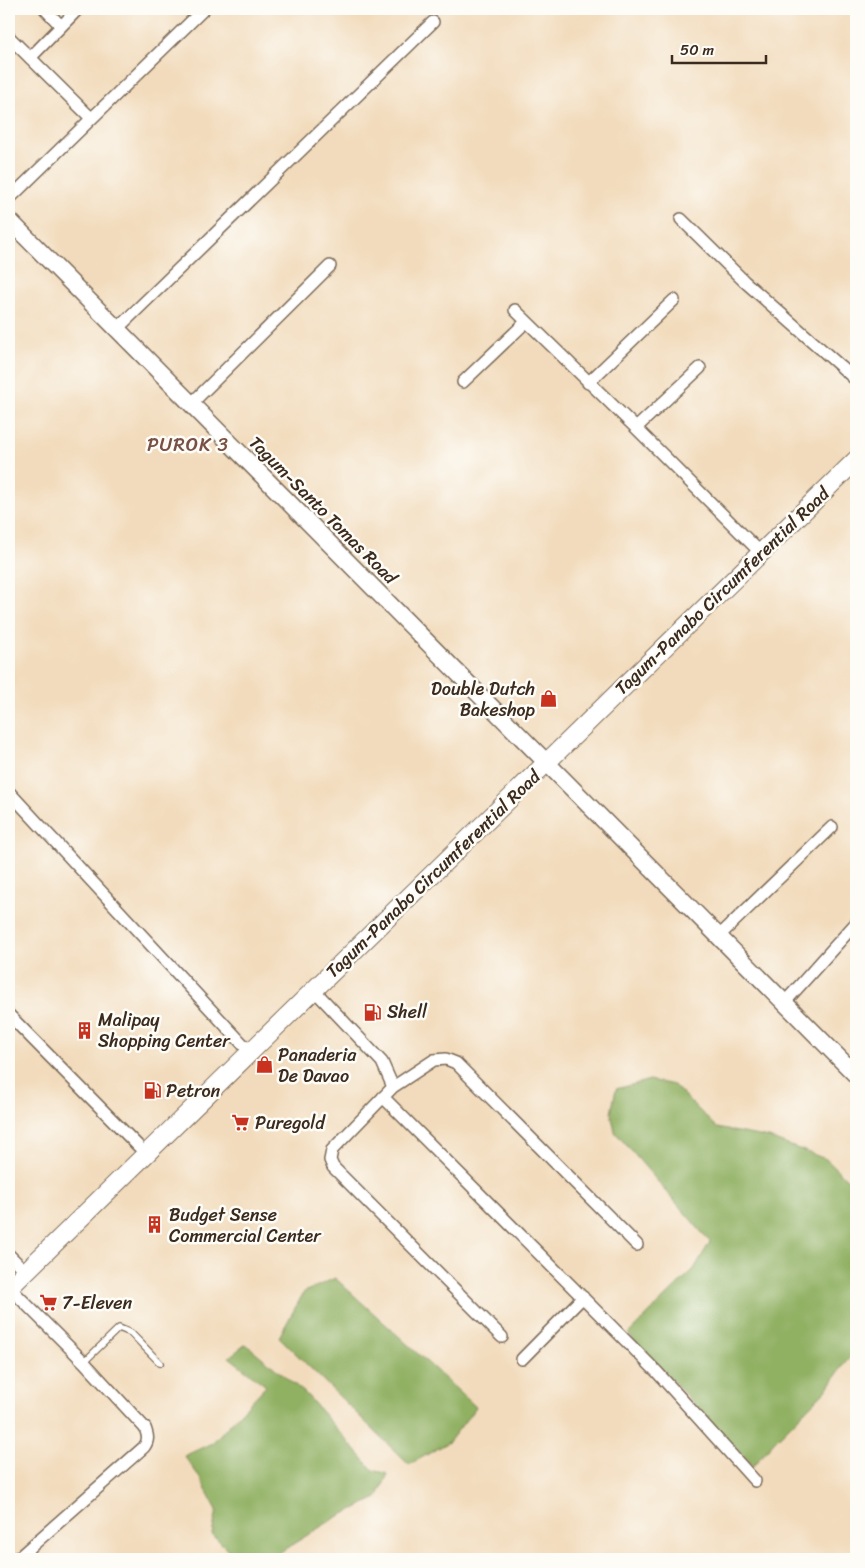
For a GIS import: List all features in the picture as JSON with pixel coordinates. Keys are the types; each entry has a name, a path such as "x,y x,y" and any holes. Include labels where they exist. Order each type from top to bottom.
{"main road":[{"name":"Tagum-Santo Tomas Road","path":"9,220 546,763 720,935 856,1075"},
{"name":"Tagum-Panabo Circumferential Road","path":"9,1288 856,460"}],"street":[{"path":"45,9 62,26"},
{"path":"30,58 78,9"},
{"path":"9,199 204,9"},
{"path":"117,329 433,22"},
{"path":"9,37 91,118"},
{"path":"680,219 744,281 856,380"},
{"path":"191,404 330,266"},
{"path":"588,383 674,300"},
{"path":"514,310 761,553"},
{"path":"463,382 526,322"},
{"path":"636,428 700,368"},
{"path":"9,792 251,1053"},
{"path":"720,935 832,827"},
{"path":"785,1002 856,923"},
{"path":"314,990 382,1062 393,1087"},
{"path":"9,1017 146,1154"},
{"path":"502,1337 342,1177 331,1163 332,1150 393,1087 434,1060 446,1059 456,1063 636,1245"},
{"path":"383,1097 657,1372 755,1481"},
{"path":"9,1255 25,1271"},
{"path":"9,1288 84,1362 145,1428 148,1436 148,1442 144,1447 17,1559"},
{"path":"522,1358 583,1297"}],"lane":[{"path":"84,1362 119,1328 131,1333 160,1363"}],"green space":[{"path":"650,1080 674,1085 717,1128 769,1138 826,1159 856,1188 856,1351 846,1361 828,1388 753,1466 628,1334 694,1269 710,1242 615,1132 611,1113 616,1089"},
{"path":"335,1278 476,1407 449,1442 409,1465 279,1337 304,1292"},
{"path":"246,1344 306,1394 373,1470 388,1474 377,1498 335,1518 282,1551 273,1559 237,1559 212,1534 217,1510 198,1475 184,1456 212,1443 266,1386 229,1357"}],"place":[{"name":"Double Dutch Bakeshop","path":"549,699"},
{"name":"Shell","path":"373,1012"},
{"name":"Malipay Shopping Center","path":"84,1030"},
{"name":"Panaderia De Davao","path":"264,1065"},
{"name":"Petron","path":"152,1091"},
{"name":"Puregold","path":"241,1123"},
{"name":"Budget Sense Commercial Center","path":"155,1225"},
{"name":"7-Eleven","path":"48,1303"}],"district":[{"name":"PUROK 3","path":"188,444"}]}
